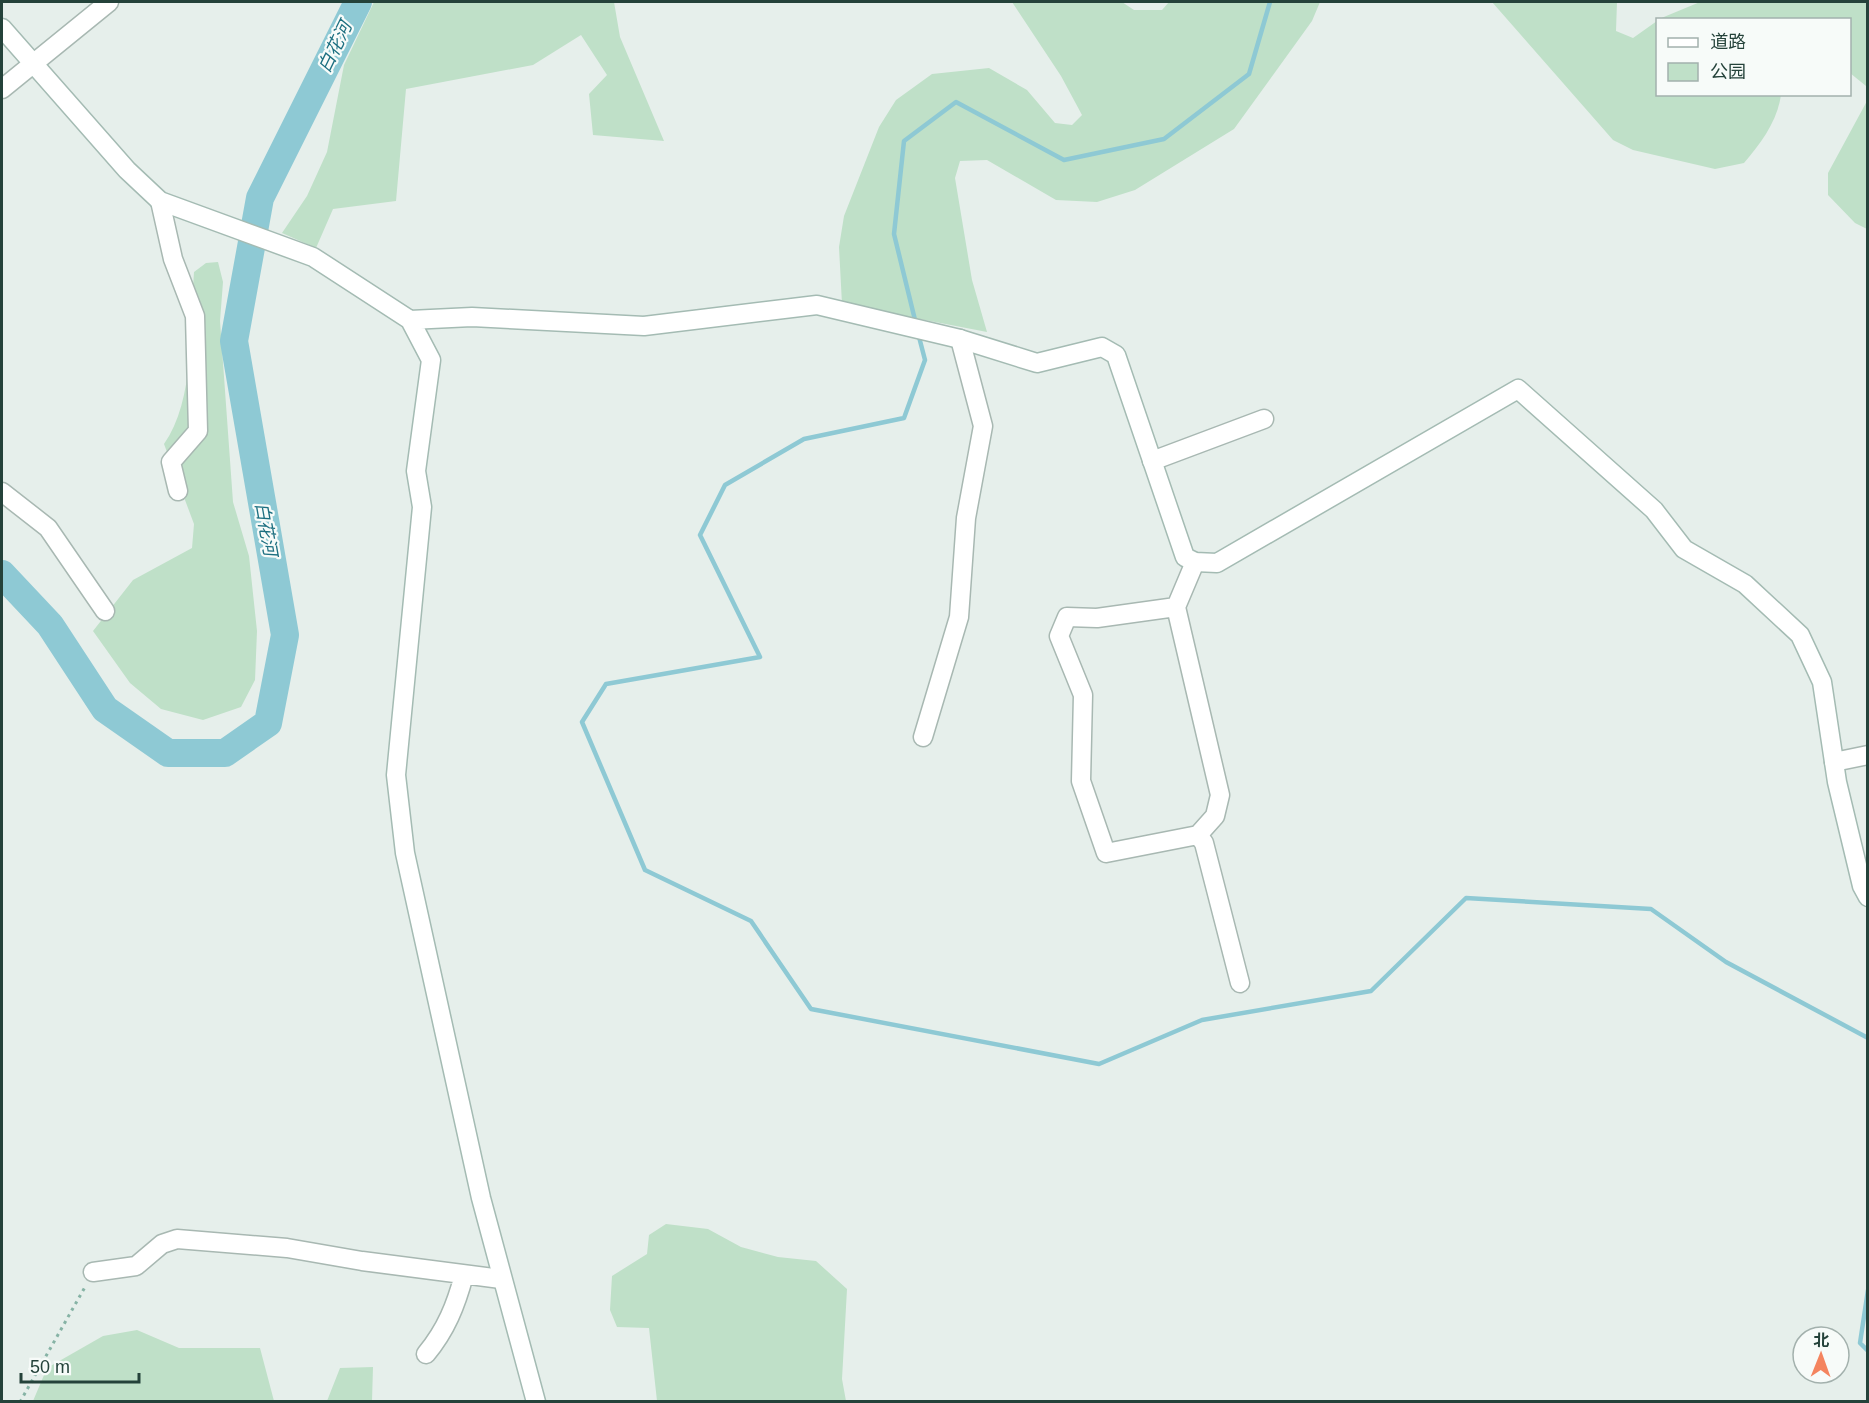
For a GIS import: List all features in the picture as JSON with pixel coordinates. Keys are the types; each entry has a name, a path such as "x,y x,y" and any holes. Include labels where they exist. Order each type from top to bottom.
{"street":[{"path":"2,89 109,2"},
{"path":"2,28 127,170 160,201 222,226 312,257 410,320 431,360 416,471 422,507 396,775 405,853 501,1280 536,1401"},
{"path":"160,201 173,259 195,316 198,430 171,462 178,491"},
{"path":"410,320 472,317 644,326 817,305 960,339 1037,363 1102,347 1116,355 1185,557 1195,562 1217,563 1518,389 1654,510 1684,549 1745,584 1800,636 1822,682 1834,762 1862,886 1868,897"},
{"path":"922,737 959,617 966,518 983,426 960,339"},
{"path":"1152,461 1264,419"},
{"path":"2,492 48,528 105,611"},
{"path":"1176,607 1097,618 1067,617 1059,636 1083,695 1081,781 1106,853 1198,836 1215,816 1220,795 1176,607 1195,562"},
{"path":"1834,762 1868,755"},
{"path":"1198,836 1203,843 1240,983"},
{"path":"93,1272 136,1266 162,1244 177,1239 287,1248 362,1262 501,1280"},
{"path":"426,1354 442,1335 457,1302 464,1275"}],"path":[{"path":"20,1401 93,1272"}],"green space":[{"path":"374,2 614,2 620,37 664,141 593,135 589,94 607,75 581,35 533,65 406,89 396,201 333,209 316,248 282,233 307,196 327,152 344,65"},
{"path":"1012,2 1122,2 1134,10 1162,10 1169,2 1320,2 1312,21 1234,129 1135,190 1097,202 1056,200 987,160 960,161 955,178 972,280 987,332 842,304 839,247 844,216 879,127 896,100 932,74 989,68 1027,90 1055,123 1072,125 1082,115 1061,76"},
{"path":"1492,2 1617,2 1616,31 1633,38 1656,22 1656,96 1781,96 1772,123 1744,163 1715,169 1633,150 1613,140"},
{"path":"1700,2 1867,2 1867,101 1866,86 1851,74 1851,18 1661,18"},
{"path":"1867,101 1867,229 1855,223 1828,195 1828,173"},
{"path":"218,262 223,282 220,321 233,502 249,556 257,631 255,680 241,707 203,720 161,709 130,683 93,631 133,580 192,548 194,524 164,444 174,426 186,384 194,272 206,263"},
{"path":"666,1224 708,1229 741,1247 778,1257 816,1261 847,1289 842,1379 846,1401 657,1401 649,1328 617,1327 610,1310 612,1276 647,1254 649,1235"},
{"path":"137,1330 179,1348 260,1348 274,1401 33,1401 47,1368 103,1336"},
{"path":"373,1367 372,1401 327,1401 340,1368"}],"waterway":[{"name":"白花河","path":"2,574 50,625 105,709 168,753 225,753 268,723 285,635 234,341 260,198 358,2"},
{"path":"916,324 894,234 904,141 956,102 1064,160 1164,139 1249,74 1270,2"},
{"path":"918,333 925,360 904,418 804,439 725,485 700,535 760,657 606,684 582,722 645,870 751,921 811,1009 1099,1064 1202,1020 1371,991 1466,898 1651,909 1726,962 1868,1038"},
{"path":"1868,1290 1860,1343 1868,1351"}]}
